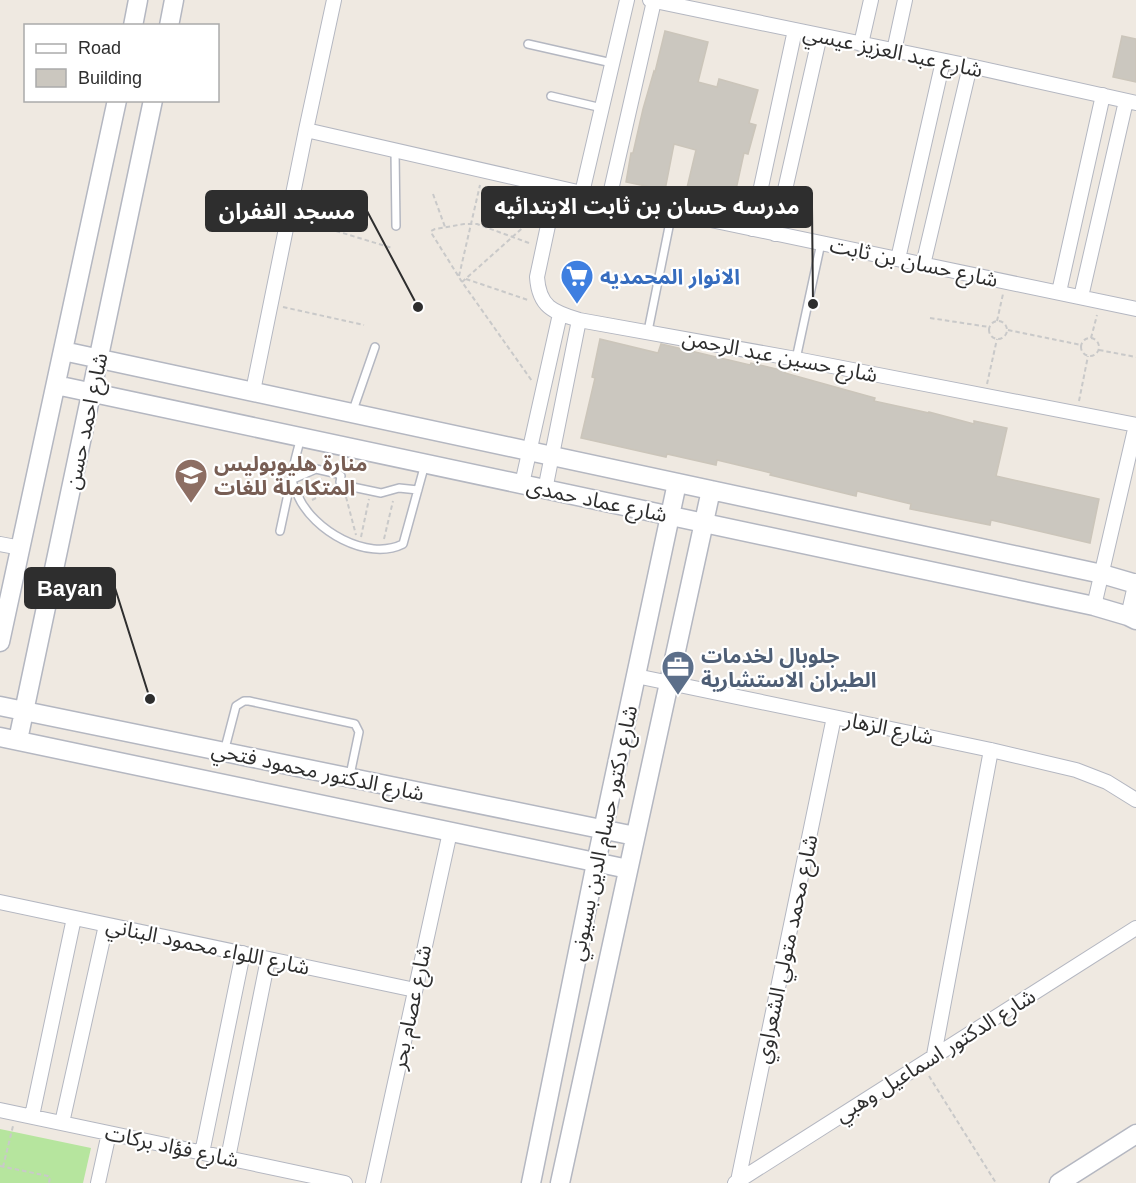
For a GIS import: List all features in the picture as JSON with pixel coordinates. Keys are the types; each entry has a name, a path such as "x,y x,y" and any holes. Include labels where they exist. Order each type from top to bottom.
{"street":[{"path":"133,24 138,0"},
{"path":"169,24 174,0"},
{"path":"253,392 334,0"},
{"path":"582,193 627,0"},
{"path":"609,199 652,0"},
{"name":"شارع عبد العزيز عيسي","path":"652,0 1131,102"},
{"path":"861,44 871,0"},
{"path":"894,51 904,0"},
{"path":"752,229 795,30"},
{"path":"775,234 820,35"},
{"path":"898,259 943,61"},
{"path":"923,265 969,66"},
{"path":"1059,292 1103,95"},
{"name":"شارع احمد حسن","path":"0,642 117,102"},
{"name":"شارع احمد حسن","path":"18,740 153,102"},
{"path":"1081,297 1131,102"},
{"name":"شارع حسان بن ثابت","path":"306,130 556,188 1136,309"},
{"path":"542,300 537,277 556,188"},
{"name":"شارع حسين عبد الرحمن","path":"542,300 550,309 579,320 648,331 1136,425"},
{"path":"522,484 560,314"},
{"path":"545,490 579,320"},
{"name":"شارع عماد حمدى","path":"63,351 1136,583"},
{"name":"شارع عماد حمدى","path":"56,385 1094,606 1132,618"},
{"path":"1094,606 1136,425"},
{"name":"شارع دكتور حسام الدين بسيوني","path":"531,1183 596,862 677,483"},
{"name":"شارع دكتور حسام الدين بسيوني","path":"560,1183 711,490"},
{"path":"0,544 21,548"},
{"path":"1132,618 1136,583"},
{"name":"شارع الزهار","path":"636,676 991,750 1076,770 1107,782 1136,800"},
{"name":"شارع الدكتور محمود فتحي","path":"0,706 635,836"},
{"name":"شارع محمد متولي الشعراوي","path":"736,1182 834,717"},
{"name":"شارع الدكتور محمود فتحي","path":"0,736 628,869"},
{"path":"934,1055 991,750"},
{"name":"شارع عصام بحر","path":"373,1183 450,832"},
{"name":"شارع اللواء محمود البناني","path":"0,902 415,990"},
{"path":"32,1116 74,918"},
{"path":"62,1123 106,925"},
{"name":"شارع الدكتور اسماعيل وهبي","path":"736,1182 1136,928"},
{"path":"202,1153 243,953"},
{"path":"228,1158 268,959"},
{"name":"شارع فؤاد بركات","path":"0,1110 345,1183"},
{"path":"98,1183 109,1133"},
{"path":"1059,1183 1136,1134"}],"lane":[{"path":"528,44 612,63"},
{"path":"551,96 602,108"},
{"path":"395,151 396,226"},
{"path":"648,331 672,212"},
{"path":"796,359 820,243"},
{"path":"352,413 375,347"},
{"path":"280,531 301,437"},
{"path":"291,480 303,504 316,522 336,536 359,546 382,548 401,546 425,464"},
{"path":"291,480 316,469 338,474 343,485 371,491 381,493 395,489 418,490"},
{"path":"224,752 236,706 244,701 260,704 355,724 359,732 350,778"}],"path":[{"path":"459,277 480,185"},
{"path":"433,194 445,227"},
{"path":"462,282 539,213"},
{"path":"289,217 392,248"},
{"path":"529,243 471,223 445,227 433,230 431,233 462,282 542,396"},
{"path":"465,279 524,299 542,300"},
{"path":"997,321 1006,282"},
{"path":"1091,339 1100,301"},
{"path":"271,304 364,325"},
{"path":"930,318 989,327"},
{"path":"997,321 1006,324 1008,330 1005,337 997,339 990,335 989,327 997,321"},
{"path":"1008,330 1081,345"},
{"path":"985,396 997,339"},
{"path":"1091,339 1098,342 1099,350 1095,355 1088,356 1082,352 1081,345 1085,340 1091,339"},
{"path":"1099,350 1136,357"},
{"path":"1077,413 1088,356"},
{"path":"303,504 326,493 316,469"},
{"path":"343,485 359,546"},
{"path":"382,548 395,489"},
{"path":"359,546 371,491"},
{"path":"921,1064 996,1183"},
{"path":"16,1113 2,1166 48,1176 50,1177 49,1183"}],"green space":[{"path":"0,1129 91,1148 83,1183 0,1183"}],"building":[{"path":"665,31 708,42 698,82 717,87 719,79 758,90 749,123 756,125 748,154 744,153 733,203 686,192 696,150 674,144 665,190 626,182 631,153 633,153"},
{"path":"1122,36 1136,39 1136,82 1113,77"},
{"path":"600,339 658,353 661,344 750,365 751,363 875,398 874,401 974,424 974,421 1007,428 996,476 1099,499 1090,543 991,520 990,525 910,509 911,504 857,491 856,496 717,460 716,465 667,454 666,457 581,438 595,378 592,377"}],"place":[{"name":"مدرسه حسان بن ثابت الابتدائيه","path":"813,304"},
{"name":"الانوار المحمديه","path":"577,305"},
{"name":"مسجد الغفران","path":"418,307"},
{"name":"منارة هليوبوليس المتكاملة للغات","path":"191,504"},
{"name":"جلوبال لخدمات الطيران الاستشارية","path":"678,696"},
{"name":"Bayan","path":"150,699"}]}
